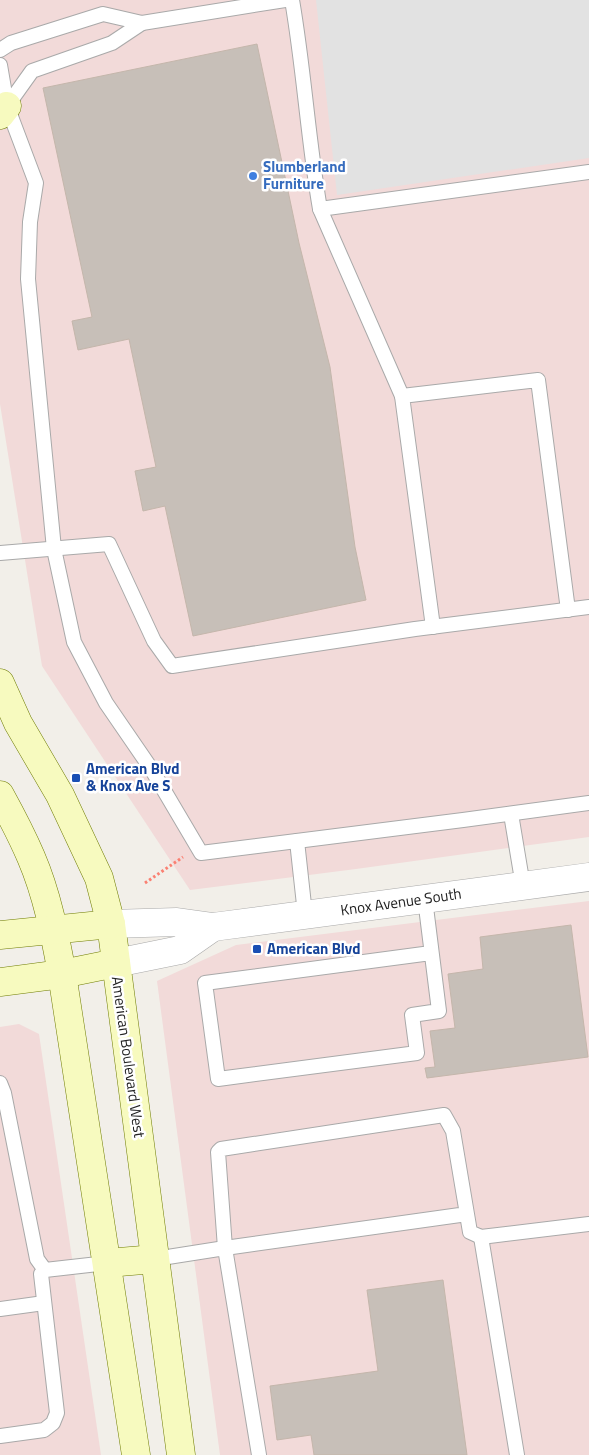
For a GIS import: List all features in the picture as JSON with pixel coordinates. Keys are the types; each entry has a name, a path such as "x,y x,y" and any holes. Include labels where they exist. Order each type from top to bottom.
{"main road":[{"name":"American Boulevard West","path":"0,683 18,723 60,795 99,878 111,924 181,1455"},
{"path":"0,794 32,858 54,929 136,1455"},
{"name":"Knox Avenue South","path":"0,935 111,924"},
{"name":"Knox Avenue South","path":"0,982 62,974 116,963"},
{"path":"107,1263 155,1259"}],"street":[{"name":"Knox Avenue South","path":"111,924 177,922 213,927 589,877"},
{"name":"Knox Avenue South","path":"116,963 180,950 213,927"}],"lane":[{"path":"0,50 11,43 102,14 142,23 285,0"},
{"path":"292,0 312,162 320,209 402,396 433,627"},
{"path":"2,109 32,71 112,43 142,23"},
{"path":"0,65 2,109 36,183 30,222 28,279 54,549 74,642 106,703 152,770 197,847 201,852 589,803"},
{"path":"320,209 589,172"},
{"path":"402,396 538,380 568,610"},
{"path":"0,553 109,544 154,641 172,666 433,627 589,607"},
{"path":"511,814 523,886"},
{"path":"297,841 305,914"},
{"path":"424,898 439,1011 412,1015 417,1053 218,1079 205,983 431,953"},
{"path":"0,1083 4,1093 37,1259 45,1270"},
{"path":"259,1455 225,1248 218,1152 444,1115 453,1131 470,1232 481,1237 589,1224"},
{"path":"155,1259 467,1214"},
{"path":"481,1237 517,1455"},
{"path":"0,1436 44,1430 53,1423 57,1414 41,1274 45,1270 107,1263"},
{"path":"0,1309 44,1303"}],"path":[{"path":"145,883 197,847"}],"shaded area":[{"path":"0,0 589,0 589,837 190,890 42,666 0,404"},
{"path":"316,0 589,0 589,158 337,195"},
{"path":"589,901 589,1455 220,1455 157,981 236,945"},
{"path":"19,1024 39,1034 101,1455 0,1455 0,1027"}],"building":[{"path":"257,44 299,243 330,367 355,547 366,600 193,636 165,506 143,511 135,471 156,467 129,339 78,350 72,321 92,317 43,88"},
{"path":"571,925 588,1057 427,1078 425,1068 435,1067 430,1031 455,1028 448,974 483,969 480,937"},
{"path":"443,1280 467,1455 314,1455 311,1435 277,1440 270,1386 378,1371 367,1290"}],"place":[{"name":"Slumberland Furniture","path":"253,176"},
{"name":"American Blvd & Knox Ave S","path":"76,778"},
{"name":"American Blvd","path":"257,949"}]}
